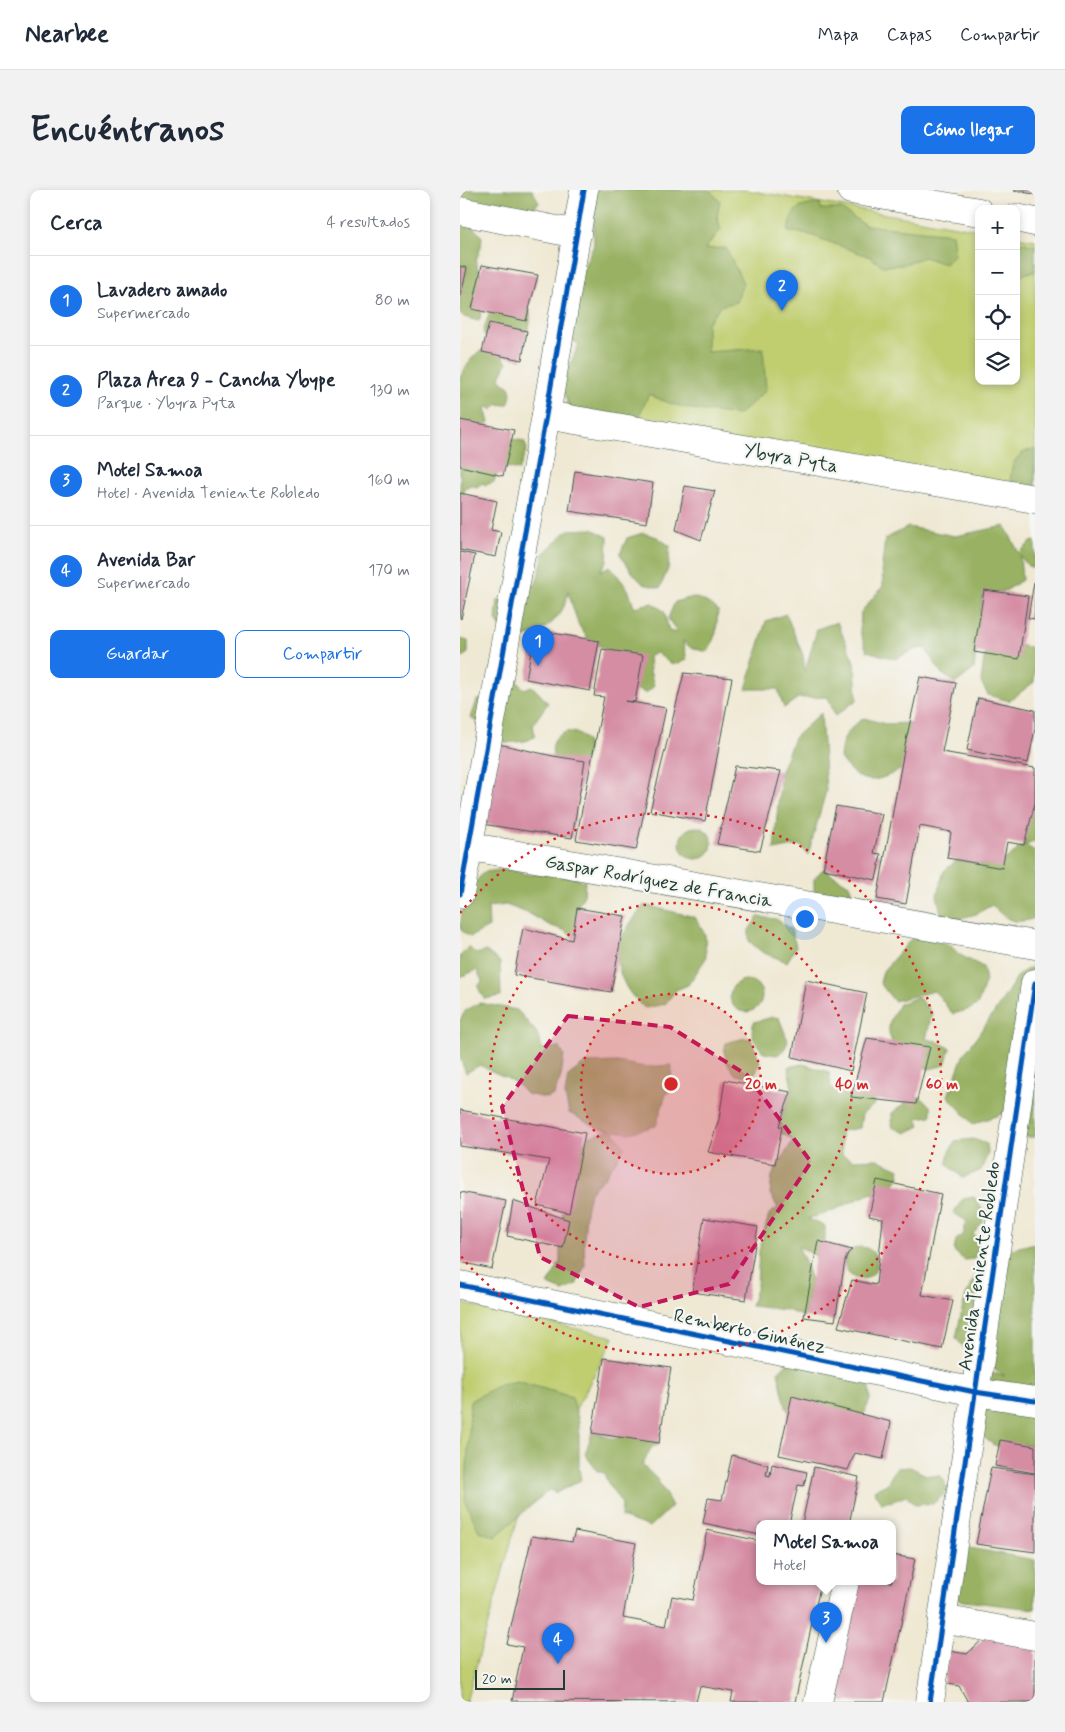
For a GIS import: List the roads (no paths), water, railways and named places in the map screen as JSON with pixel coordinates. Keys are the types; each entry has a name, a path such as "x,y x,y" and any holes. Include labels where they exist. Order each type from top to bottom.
{"street":[{"path":"460,894 464,846 546,414 584,190"},
{"path":"851,190 975,211"},
{"path":"460,211 577,234"},
{"path":"1020,219 1035,222"},
{"name":"Ybyra Pyta","path":"546,414 1035,500"},
{"name":"Gaspar Rodríguez de Francia","path":"464,846 1035,945"},
{"name":"Avenida Teniente Robledo","path":"930,1702 1035,983"},
{"name":"Remberto Giménez","path":"460,1285 975,1392 1035,1401"},
{"path":"818,1702 844,1585"},
{"path":"942,1619 1035,1636"}],"place":[{"name":"Plaza Area 9 - Cancha Ybype","path":"782,311"},
{"name":"Lavadero amado","path":"538,666"},
{"name":"Motel Samoa","path":"826,1643"},
{"name":"Avenida Bar","path":"558,1664"}]}
